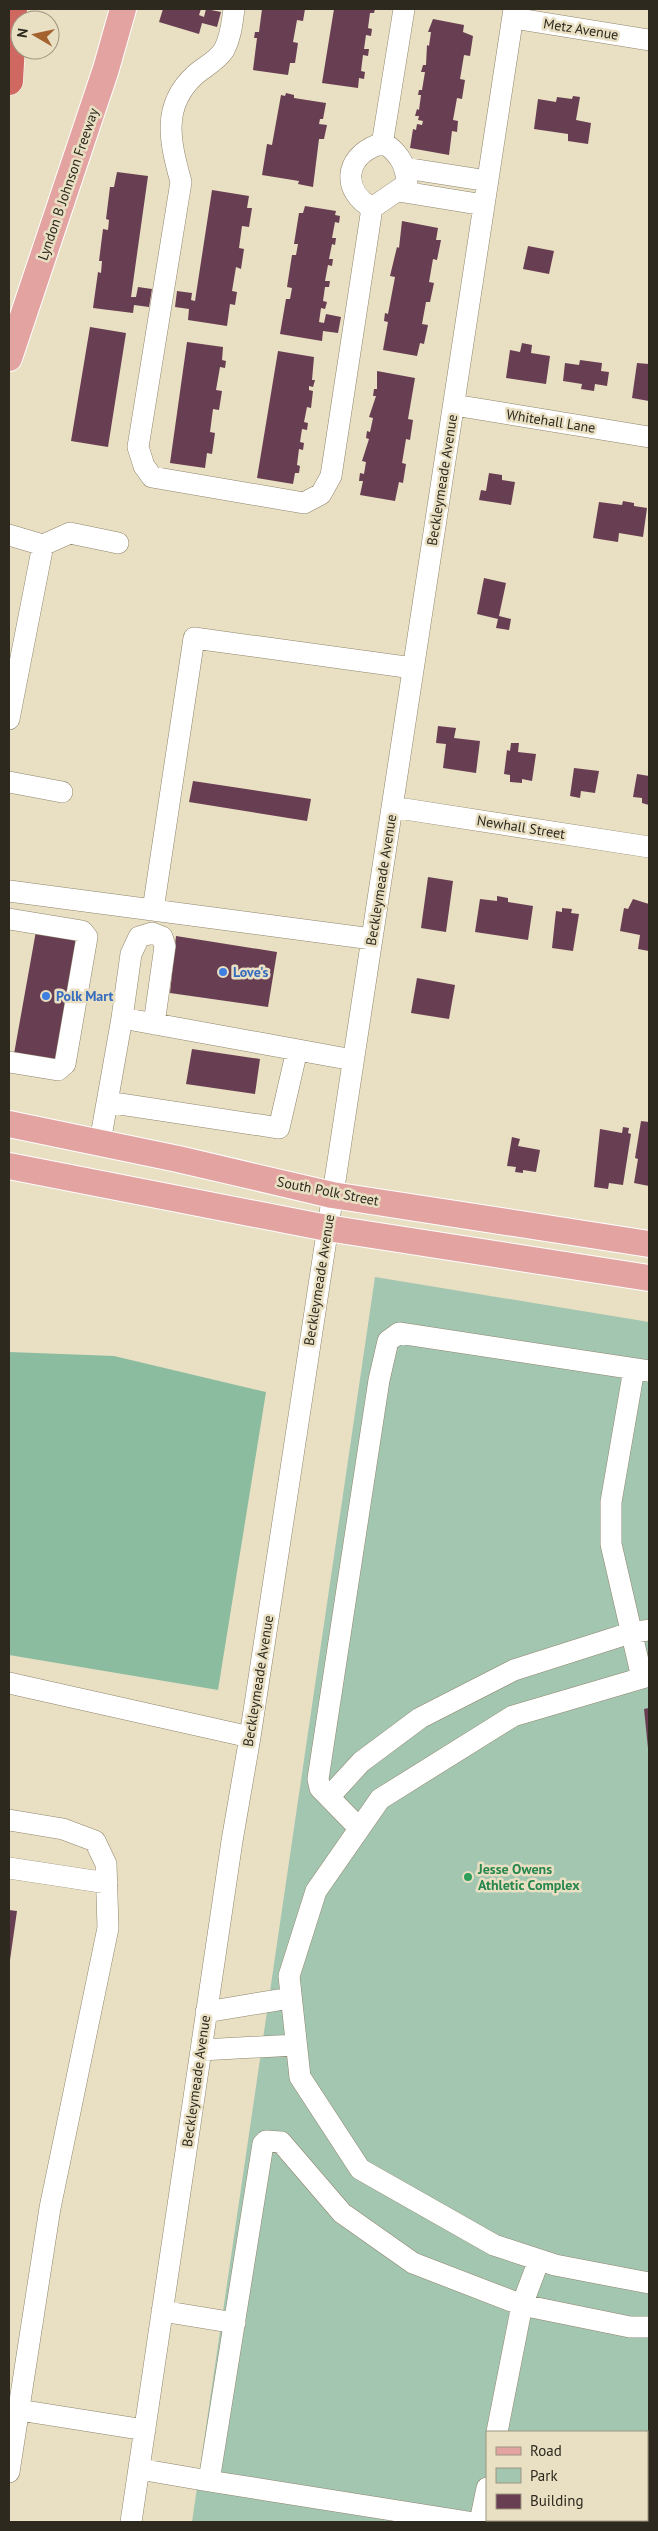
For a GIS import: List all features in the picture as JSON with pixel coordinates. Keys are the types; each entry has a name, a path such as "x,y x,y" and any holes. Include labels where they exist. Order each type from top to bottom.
{"highway":[{"path":"9,81 13,9"}],"main road":[{"name":"Lyndon B Johnson Freeway","path":"9,358 106,69 123,9"},
{"name":"South Polk Street","path":"9,1124 100,1142 332,1195 649,1244"},
{"path":"9,1166 328,1228 649,1278"}],"street":[{"path":"234,9 230,32 224,50 212,64 196,74 182,90 171,116 172,150 181,182 138,447 144,466 152,477 304,503 321,494 331,476 372,208 407,184 405,168 396,152 387,145 367,149 359,156 350,175 356,195 372,208"},
{"path":"382,145 404,9"},
{"name":"Metz Avenue","path":"514,14 649,40"},
{"name":"Beckleymeade Avenue","path":"131,2522 206,2012 250,1737 514,14"},
{"path":"405,168 488,181"},
{"path":"398,190 484,205"},
{"name":"Whitehall Lane","path":"454,405 649,437"},
{"path":"9,535 43,544 70,533 118,543"},
{"path":"9,719 43,544"},
{"path":"153,910 194,638 413,668"},
{"path":"9,782 62,792"},
{"name":"Newhall Street","path":"392,807 649,847"},
{"path":"10,897 153,910 372,939"},
{"path":"9,919 82,931 87,937 65,1064 58,1070 9,1062"},
{"path":"100,1142 122,1018 131,954 139,937 152,932 162,937 165,946 154,1024"},
{"path":"122,1018 353,1060"},
{"path":"107,1102 279,1128 297,1050"},
{"path":"359,1828 320,1788 318,1779 378,1380 388,1341 399,1333 642,1370 611,1502 611,1544 640,1632 646,1677 513,1716 380,1799 316,1891 288,1976 300,2078 360,2169 494,2245 539,2260 649,2283"},
{"path":"329,1797 361,1762 420,1718 514,1670 640,1632"},
{"path":"9,1683 250,1737"},
{"path":"9,1820 63,1829 95,1841 106,1864 108,1928 50,2208 9,2472"},
{"path":"9,1868 107,1883"},
{"path":"206,2012 290,1998"},
{"path":"201,2050 296,2045"},
{"path":"209,2481 263,2144 266,2141 282,2142 342,2213 413,2263 522,2305 630,2328 649,2327"},
{"path":"497,2431 522,2305 539,2260"},
{"path":"162,2311 235,2323"},
{"path":"18,2410 145,2430"},
{"path":"139,2469 468,2522"},
{"path":"480,2522 486,2493"}],"green space":[{"name":"Jesse Owens Athletic Complex","path":"375,1277 649,1322 649,2522 192,2522"},
{"path":"9,1352 114,1356 266,1392 218,1690 9,1655"}],"building":[{"path":"163,9 201,9 199,15 204,17 206,9 221,12 217,27 202,23 199,34 159,22"},
{"path":"262,9 305,9 303,21 297,20 293,42 298,43 295,63 290,63 288,75 253,70 257,38 254,38 255,32 259,32"},
{"path":"334,9 375,9 374,13 370,13 368,28 372,29 371,36 366,35 364,49 369,49 368,56 363,55 361,71 365,72 364,79 359,78 358,88 322,83"},
{"path":"433,19 464,25 463,32 473,36 470,56 464,55 460,79 465,80 462,99 457,98 453,120 458,121 457,132 452,131 449,155 410,148 413,129 416,130 417,124 422,125 423,121 418,120 419,116 415,116 417,109 419,110 421,95 418,95 419,90 422,90 425,72 421,72 423,65 426,65 427,45 429,46 431,32 428,32"},
{"path":"286,93 294,95 294,98 326,103 323,119 320,119 319,124 327,125 324,139 319,139 313,187 298,184 299,181 262,175 267,144 272,145 281,95 285,96"},
{"path":"573,96 580,97 576,120 591,123 588,144 568,141 568,134 534,129 538,99 556,102 557,97 572,99"},
{"path":"117,172 148,176 131,297 136,297 138,287 152,289 149,307 134,305 133,313 93,308 98,272 101,273 102,261 99,261 103,229 108,230 109,220 106,219 110,187 114,187"},
{"path":"212,190 249,196 247,208 252,208 249,227 242,226 239,248 244,249 241,269 236,267 232,291 237,292 235,305 230,304 227,326 188,320 189,309 175,307 177,291 192,293 191,300 195,301"},
{"path":"305,206 336,211 335,215 340,216 339,223 335,222 332,238 336,238 335,245 332,244 329,259 333,259 332,266 328,265 325,281 330,281 329,287 325,287 323,301 327,302 325,309 321,308 319,322 324,323 326,314 341,317 338,333 323,331 322,341 280,334 286,299 290,299 292,288 287,287 292,255 296,255 298,244 294,244 299,213 303,213"},
{"path":"402,221 438,228 436,240 441,240 437,260 433,259 429,282 434,283 430,302 426,302 422,324 428,325 424,344 420,343 417,356 383,350 388,322 384,321 385,313 388,314 395,277 390,276 397,247 399,248"},
{"path":"528,246 554,251 549,274 523,269"},
{"path":"90,327 126,333 108,447 71,441"},
{"path":"187,342 223,347 222,360 226,361 225,368 220,367 216,390 222,391 219,410 213,409 210,432 215,433 212,454 207,453 205,468 170,463"},
{"path":"522,343 532,345 531,353 550,356 546,384 506,378 510,350 520,352"},
{"path":"278,351 314,357 312,380 315,380 313,387 309,386 309,390 313,391 311,408 307,407 304,422 308,423 307,430 302,429 300,442 304,443 303,450 299,449 297,465 300,466 299,473 295,473 293,484 257,478"},
{"path":"580,360 602,363 601,371 609,372 607,386 595,384 594,391 581,389 582,384 563,381 565,363 579,365"},
{"path":"637,363 649,364 649,401 632,398"},
{"path":"377,371 415,378 408,419 413,420 410,440 406,439 402,463 406,464 403,483 399,482 395,501 360,495 363,481 359,481 360,473 364,474 366,462 362,461 369,439 366,438 367,431 370,432 373,418 369,417 376,396 373,396 374,389 377,389"},
{"path":"489,473 502,475 502,480 515,482 511,505 479,500 481,490 486,491"},
{"path":"623,501 634,503 634,506 647,508 643,537 619,533 618,542 593,538 599,502 622,505"},
{"path":"484,578 506,583 499,616 511,619 509,630 496,628 498,619 477,614"},
{"path":"438,726 456,728 454,738 480,741 476,773 443,768 446,744 436,743"},
{"path":"511,743 519,743 518,752 536,754 532,781 522,779 522,783 510,782 510,775 504,774 507,750 510,751"},
{"path":"574,768 599,771 595,793 581,791 580,798 570,796"},
{"path":"637,774 649,776 649,805 642,803 642,798 633,797"},
{"path":"193,781 311,799 307,821 189,802"},
{"path":"428,877 453,881 446,932 421,928"},
{"path":"497,896 508,898 508,902 533,906 528,940 475,932 480,899 497,901"},
{"path":"633,899 649,904 649,951 638,949 640,935 620,931 624,908 628,909"},
{"path":"562,908 572,909 571,913 579,914 573,951 552,948 556,911 562,912"},
{"name":"Polk Mart","path":"36,931 79,939 57,1062 14,1054"},
{"name":"Love's","path":"176,936 277,952 268,1007 170,993"},
{"path":"417,978 455,985 449,1019 411,1013"},
{"path":"192,1049 260,1059 255,1094 186,1084"},
{"path":"641,1121 649,1122 649,1186 634,1183 638,1159 635,1158"},
{"path":"623,1127 629,1128 628,1133 631,1134 623,1185 609,1183 608,1189 594,1187 600,1129 622,1133"},
{"path":"512,1137 520,1139 518,1146 540,1150 536,1172 523,1170 523,1173 515,1172 516,1167 507,1166"},
{"path":"649,1708 649,1748 648,1748 644,1709"},
{"path":"9,1910 17,1911 10,1960 9,1960"}],"place":[{"name":"Love's","path":"223,972"},
{"name":"Polk Mart","path":"46,996"},
{"name":"Jesse Owens Athletic Complex","path":"468,1877"}]}
